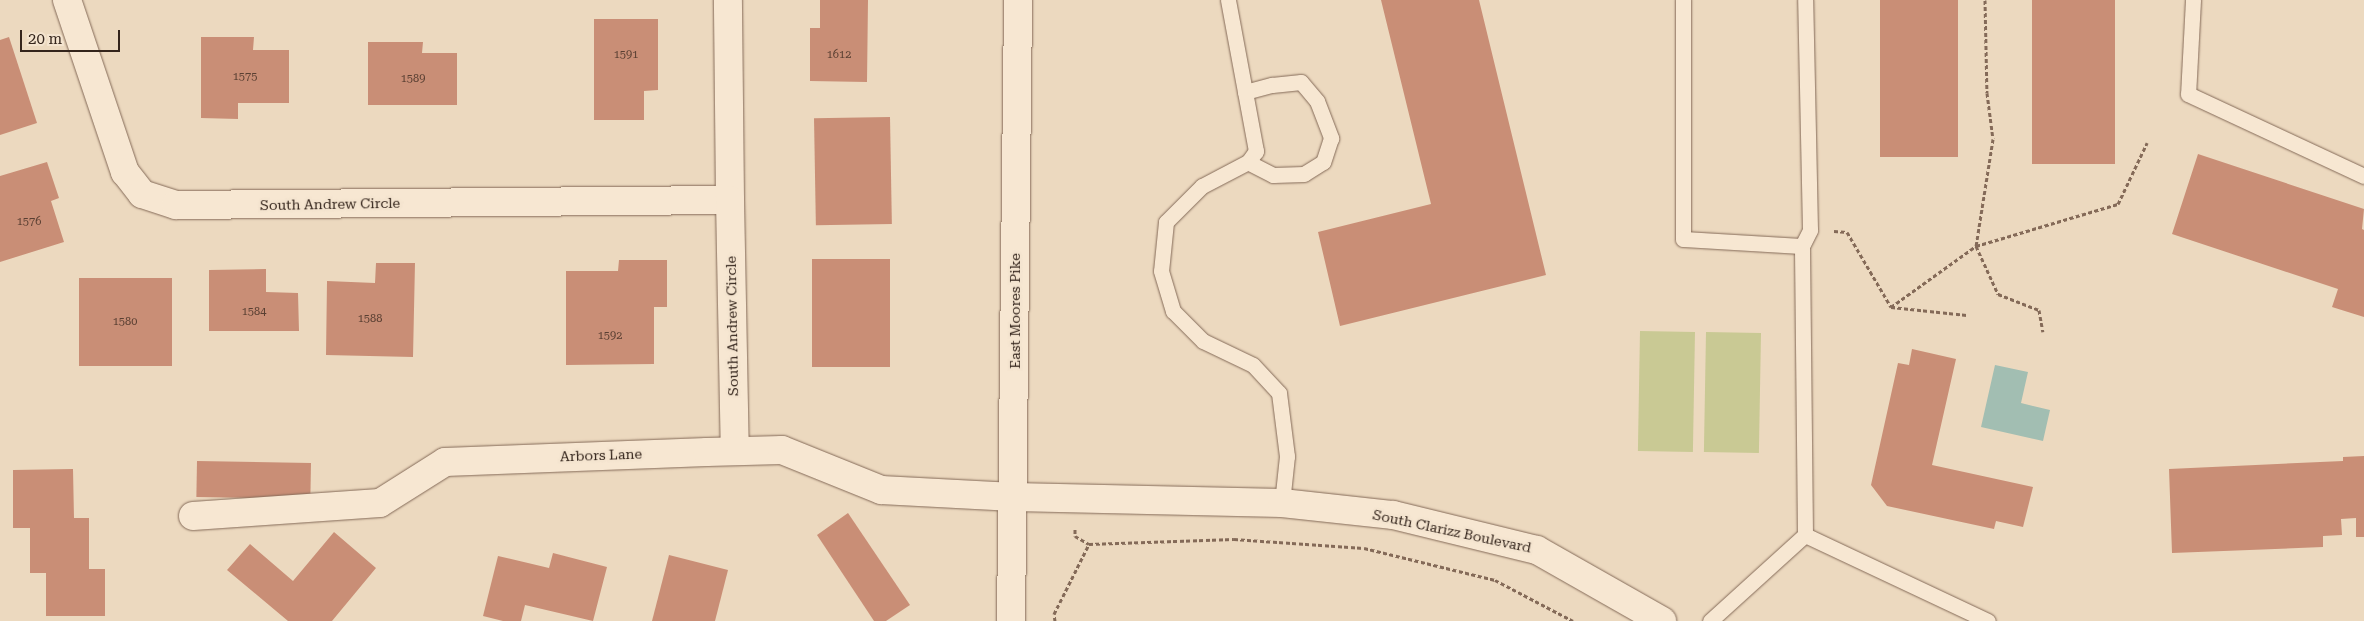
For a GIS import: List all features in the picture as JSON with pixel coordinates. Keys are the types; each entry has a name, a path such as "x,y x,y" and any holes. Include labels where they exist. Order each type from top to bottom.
{"street":[{"name":"South Andrew Circle","path":"67,0 125,172 142,194 176,205 730,200"},
{"name":"South Andrew Circle","path":"728,0 735,451"},
{"name":"East Moores Pike","path":"1012,621 1018,0"},
{"name":"Arbors Lane","path":"193,516 380,503 445,462 735,451 782,450 881,490 1014,497"},
{"name":"South Clarizz Boulevard","path":"1014,497 1282,503 1393,515 1538,550 1662,621"}],"lane":[{"path":"1228,0 1256,151 1248,162 1202,186 1166,222 1161,271 1173,311 1203,341 1253,365 1279,393 1287,456 1282,503"},
{"path":"1683,0 1683,240 1802,246"},
{"path":"1710,621 1805,534 1802,246 1810,230 1805,0"},
{"path":"2192,0 2188,94 2364,176"},
{"path":"1245,92 1272,84 1300,82 1317,100 1331,138 1323,162 1304,174 1273,175 1248,162"},
{"path":"1805,534 1988,621"}],"path":[{"path":"1986,0 1987,93 1993,139 1976,246 1998,294 2040,310 2043,332"},
{"path":"1891,307 1976,246 2118,204 2147,143"},
{"path":"1810,230 1847,232 1891,307"},
{"path":"1891,307 1967,315"},
{"path":"1055,621 1054,614 1089,544 1234,539 1364,548 1495,580 1573,621"}],"green space":[{"path":"1640,331 1695,332 1693,452 1638,451"},
{"path":"1706,332 1761,333 1759,453 1704,452"}],"shaded area":[{"path":"1995,365 2028,372 2021,403 2050,410 2043,441 1981,427"}],"building":[{"path":"820,0 868,0 867,82 810,81 810,28 820,28"},
{"path":"1381,0 1479,0 1546,275 1340,326 1318,232 1431,204"},
{"path":"1880,0 1958,0 1958,157 1880,157"},
{"path":"2032,0 2115,0 2115,164 2032,164"},
{"path":"594,19 658,19 658,90 644,91 644,120 594,120"},
{"path":"9,37 37,123 0,135 0,40"},
{"path":"201,37 254,37 253,50 289,50 289,103 238,103 238,119 201,118"},
{"path":"368,42 423,42 422,53 457,53 457,105 368,105"},
{"path":"890,117 892,224 816,225 814,118"},
{"path":"2198,154 2364,209 2362,229 2364,230 2364,317 2332,307 2338,289 2172,234"},
{"path":"47,162 59,198 51,201 64,242 0,262 0,176"},
{"path":"812,259 890,259 890,367 812,367"},
{"path":"619,260 667,260 667,307 654,307 654,364 566,365 566,271 618,271"},
{"path":"376,263 415,263 413,357 326,355 327,281 375,283"},
{"path":"266,269 266,292 298,293 299,331 209,331 209,270"},
{"path":"79,278 172,278 172,366 79,366"},
{"path":"1912,349 1956,359 1932,465 2033,487 2023,527 1996,521 1994,529 1887,506 1871,485 1898,363 1909,365"},
{"path":"2364,456 2364,537 2356,537 2356,518 2341,519 2342,535 2323,536 2323,547 2172,553 2169,469 2343,461 2343,457"},
{"path":"197,461 311,463 310,499 196,497"},
{"path":"73,469 74,518 89,518 89,569 105,569 105,616 46,616 46,573 30,573 30,528 13,528 13,470"},
{"path":"848,513 910,605 886,621 874,621 817,535"},
{"path":"334,532 376,568 332,621 288,621 227,570 250,544 293,581"},
{"path":"553,553 607,567 593,621 525,605 521,621 503,621 483,616 498,556 549,568"},
{"path":"669,555 728,570 715,621 652,621"}]}
